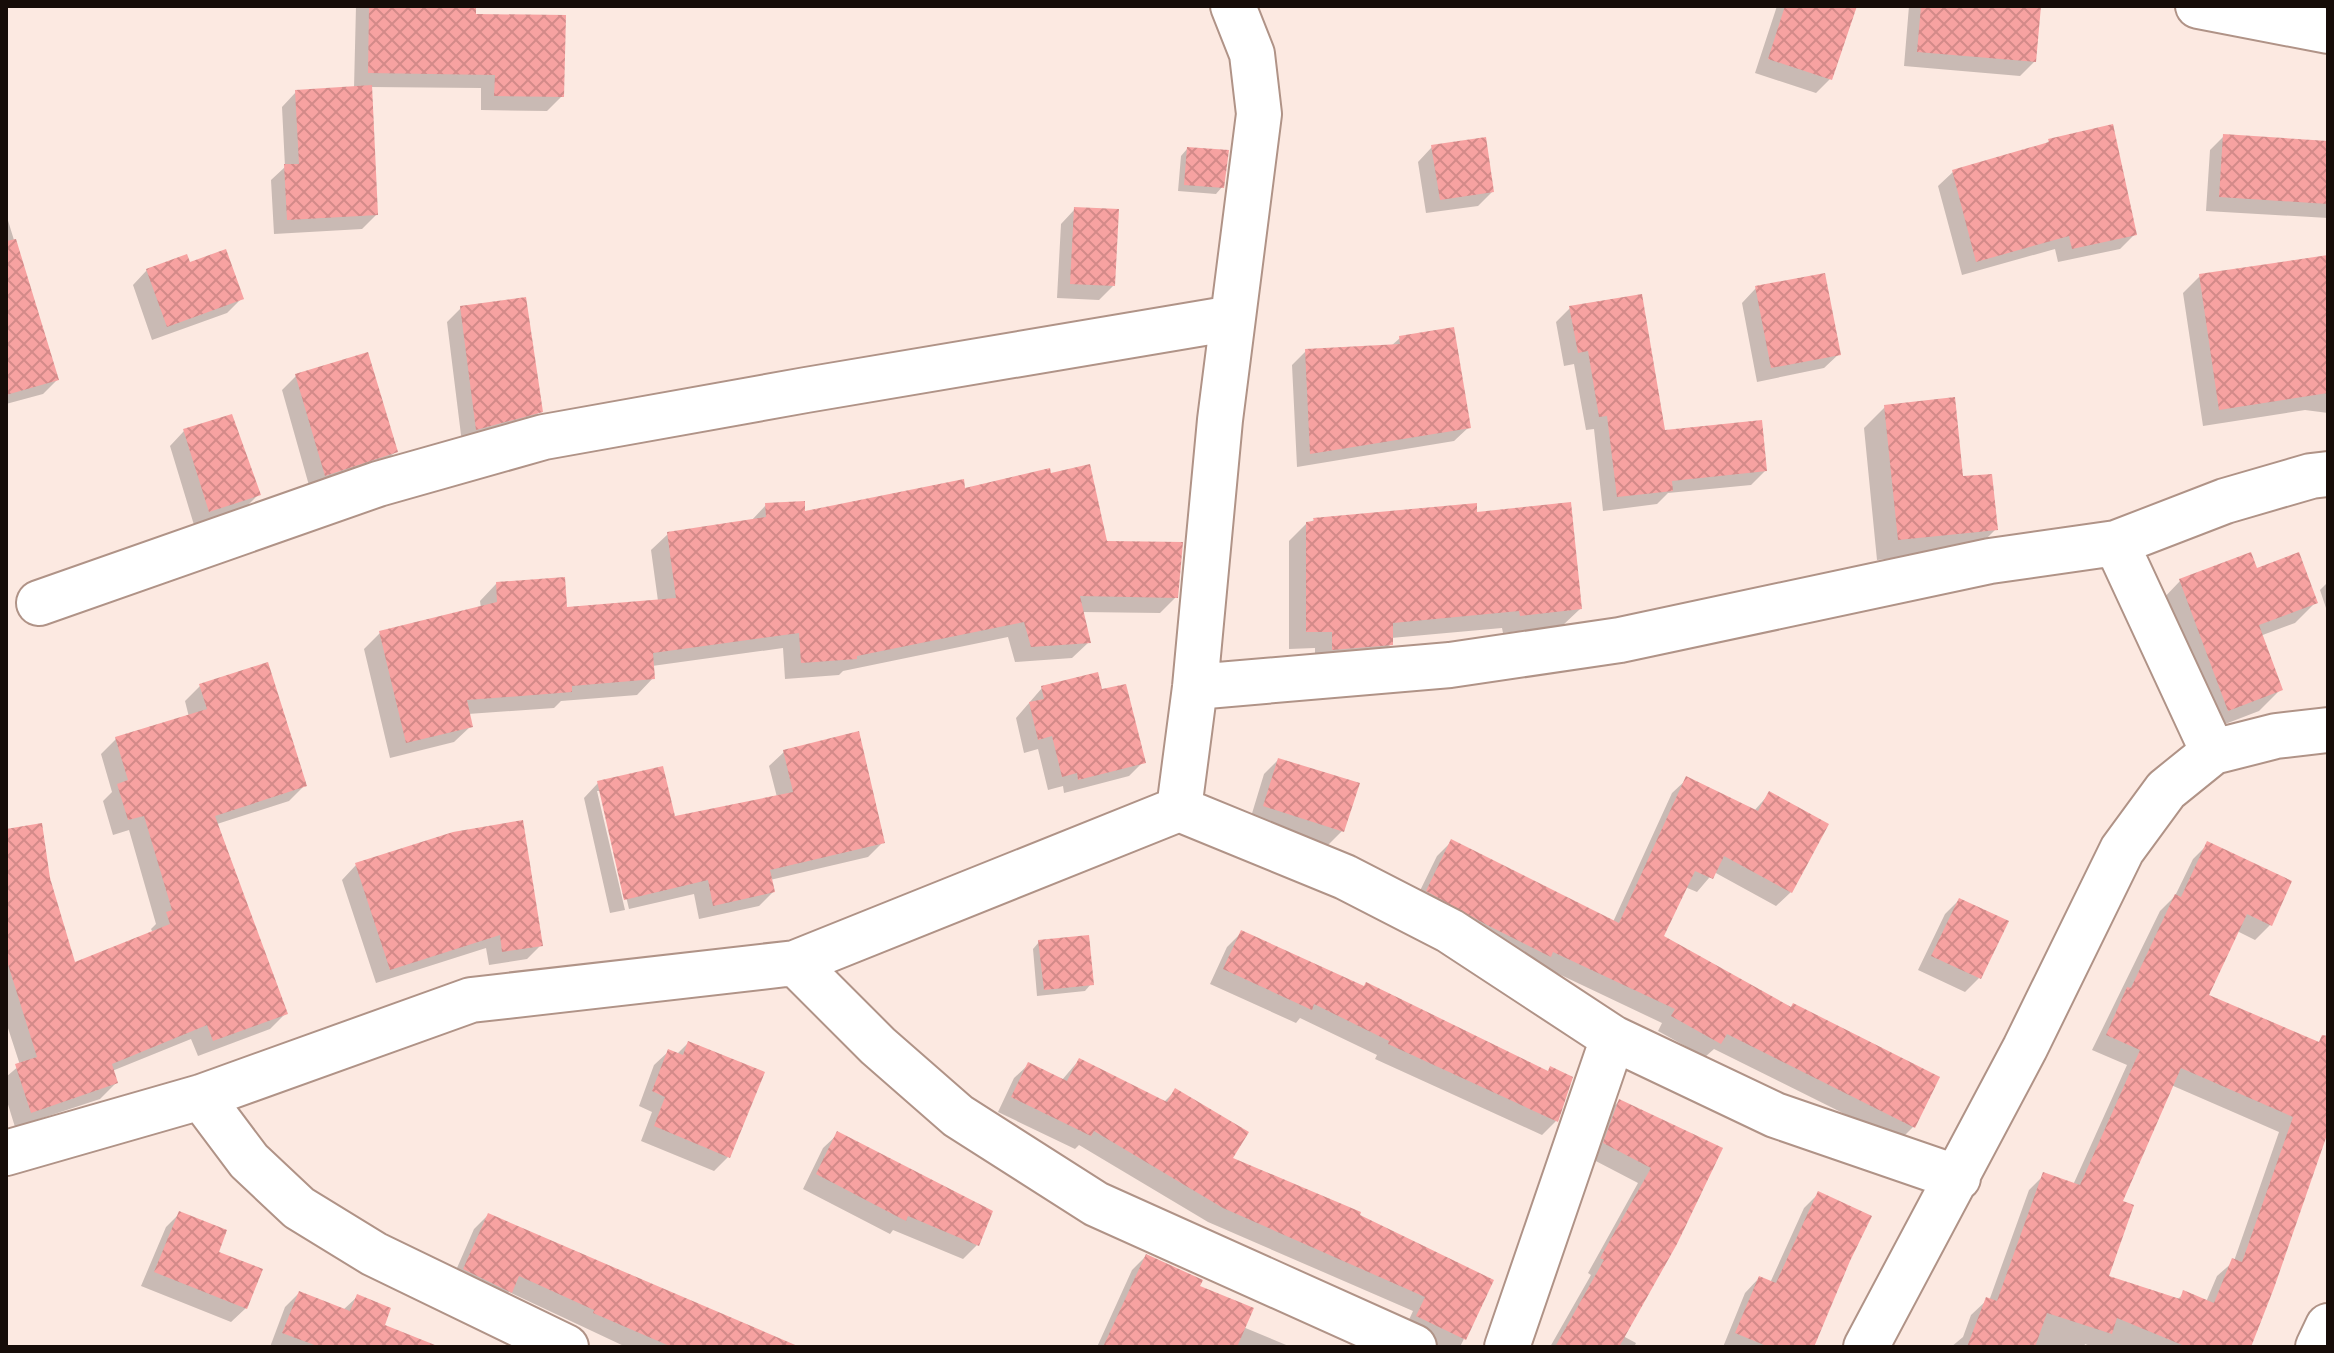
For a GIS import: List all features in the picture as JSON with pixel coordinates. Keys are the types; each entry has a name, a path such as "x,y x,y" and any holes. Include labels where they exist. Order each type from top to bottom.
{"street":[{"path":"1179,809 1195,687 1220,420 1259,114 1252,54 1233,6"},
{"path":"2198,6 2328,31"},
{"path":"39,603 378,484 544,437 1233,318"},
{"path":"1195,687 1450,665 1620,640 1990,561 2116,543 2225,501 2328,474"},
{"path":"2116,543 2213,752"},
{"path":"1866,1347 1958,1178 2122,850 2166,790 2213,752 2276,736 2328,730"},
{"path":"6,1153 201,1097 471,1000 795,963 1179,809 1345,877 1450,931 1613,1038 1775,1115 1958,1178"},
{"path":"795,963 878,1046 958,1116 1096,1204 1414,1347"},
{"path":"1507,1347 1613,1038"},
{"path":"201,1097 249,1161 299,1208 374,1254 566,1347"},
{"path":"2318,1347 2328,1326"}],"building":[{"path":"369,6 476,6 476,14 566,15 564,97 494,96 495,75 368,73"},
{"path":"1785,6 1857,6 1832,80 1768,59"},
{"path":"1921,6 2041,6 2036,62 1917,52"},
{"path":"372,85 378,215 287,220 284,164 299,164 295,90"},
{"path":"2113,124 2137,235 2072,249 2069,236 1976,262 1952,170 2049,142 2048,139"},
{"path":"2223,134 2328,141 2328,204 2219,197"},
{"path":"1486,137 1494,192 1440,200 1431,145"},
{"path":"1187,147 1229,150 1224,188 1184,185"},
{"path":"1074,207 1119,209 1115,286 1070,284"},
{"path":"16,239 59,380 6,395 6,241"},
{"path":"226,249 244,299 167,327 146,269 187,254 190,262"},
{"path":"2328,255 2328,393 2219,410 2199,274"},
{"path":"1825,273 1841,355 1771,368 1755,286"},
{"path":"1642,294 1665,430 1762,420 1767,471 1672,481 1673,491 1617,497 1607,416 1599,417 1588,351 1578,353 1569,306"},
{"path":"526,297 543,412 476,430 460,306"},
{"path":"1454,327 1471,428 1310,454 1305,349 1400,344 1399,336"},
{"path":"368,352 398,452 325,476 295,374"},
{"path":"1955,397 1963,476 1992,474 1998,530 1898,540 1884,405"},
{"path":"232,414 261,495 209,512 183,429"},
{"path":"1090,464 1107,541 1183,542 1178,598 1080,596 1091,643 1031,647 1024,622 857,656 857,659 801,663 799,633 653,653 655,679 572,686 572,692 467,700 473,727 406,743 379,631 497,602 496,582 565,577 567,607 676,598 667,532 766,517 765,503 805,501 805,511 964,479 965,488 1050,468 1051,473"},
{"path":"1571,502 1582,609 1520,616 1519,611 1393,623 1393,645 1332,650 1332,632 1306,632 1306,522 1314,521 1313,518 1477,503 1477,512"},
{"path":"2251,552 2257,568 2299,552 2318,603 2259,625 2283,690 2228,711 2179,579"},
{"path":"268,662 307,786 215,816 288,1014 213,1041 207,1025 112,1064 118,1083 31,1113 15,1064 37,1057 6,958 6,829 42,823 50,878 75,962 170,924 166,912 172,910 144,816 128,820 117,784 128,780 115,737 207,709 199,684"},
{"path":"1098,672 1102,689 1126,684 1146,763 1078,780 1077,773 1062,777 1052,736 1038,740 1029,702 1044,699 1041,686"},
{"path":"859,731 885,843 770,870 775,892 713,906 708,880 624,900 597,781 663,766 675,816 793,792 783,750"},
{"path":"1278,758 1360,783 1344,832 1263,806"},
{"path":"1686,776 1758,811 1769,791 1829,824 1792,893 1724,856 1713,879 1695,871 1664,936 1791,1007 1793,1003 1940,1077 1915,1128 1727,1034 1721,1044 1671,1016 1675,1009 1553,952 1551,957 1426,891 1451,839 1619,923"},
{"path":"523,820 543,946 502,952 500,935 390,970 355,863 453,832"},
{"path":"2207,841 2292,881 2272,926 2247,914 2209,995 2319,1042 2322,1035 2328,1036 2328,1132 2251,1347 2187,1347 2117,1318 2112,1334 2047,1313 2035,1347 1967,1347 1986,1297 1997,1301 2043,1172 2080,1185 2140,1050 2106,1035 2175,894 2181,897","holes":["2181,1068 2293,1117 2242,1262 2232,1258 2214,1303 2183,1290 2180,1299 2109,1276 2134,1205 2123,1201"]},
{"path":"1959,898 2009,921 1981,979 1931,956"},
{"path":"1241,930 1364,986 1366,982 1548,1071 1550,1066 1573,1077 1558,1122 1388,1044 1389,1041 1314,1004 1312,1010 1223,969"},
{"path":"1089,935 1094,985 1044,990 1038,940"},
{"path":"688,1041 765,1072 730,1158 654,1126 665,1097 652,1091 668,1049 683,1055"},
{"path":"1079,1058 1167,1102 1175,1088 1249,1132 1233,1158 1361,1212 1360,1215 1494,1280 1466,1340 1416,1316 1425,1297 1223,1208 1094,1131 1091,1136 1011,1097 1028,1062 1067,1081"},
{"path":"1619,1099 1723,1148 1677,1244 1619,1347 1555,1347 1604,1260 1600,1258 1651,1168 1603,1143"},
{"path":"837,1131 993,1211 979,1246 908,1216 906,1221 816,1174"},
{"path":"1818,1191 1872,1216 1814,1347 1769,1347 1735,1333 1759,1276 1776,1283"},
{"path":"179,1211 227,1230 219,1252 263,1269 247,1309 154,1272"},
{"path":"488,1213 800,1347 672,1347 593,1313 594,1310 519,1276 512,1293 463,1269"},
{"path":"1146,1254 1203,1280 1200,1286 1254,1308 1237,1347 1103,1347"},
{"path":"299,1291 350,1311 357,1294 391,1308 385,1325 435,1347 320,1347 282,1333"}]}
